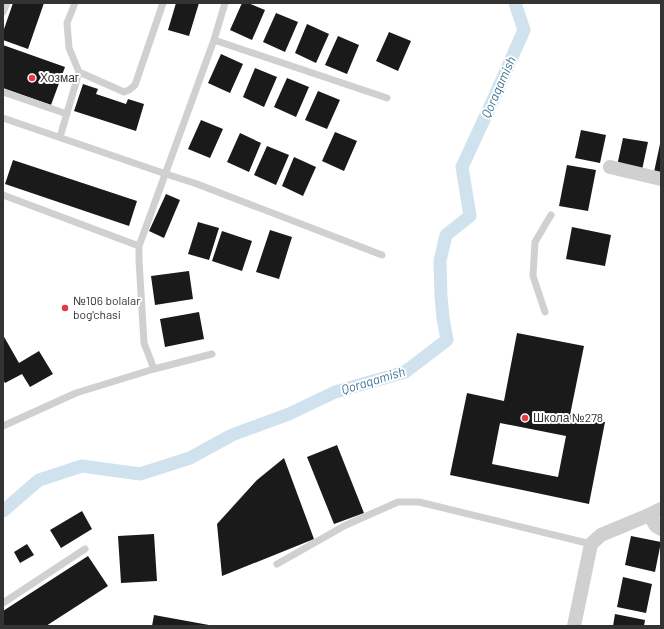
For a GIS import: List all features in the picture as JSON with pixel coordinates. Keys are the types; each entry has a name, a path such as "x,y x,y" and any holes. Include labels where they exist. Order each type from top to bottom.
{"street":[{"path":"610,167 661,179"},
{"path":"574,626 591,544 601,535 655,512 656,526 661,529"}],"lane":[{"path":"60,137 79,72 69,48 67,23 75,3"},
{"path":"79,72 124,92 129,90 135,85 163,3"},
{"path":"154,369 144,343 139,246 214,40 225,3"},
{"path":"214,40 387,98"},
{"path":"3,92 67,114"},
{"path":"3,118 197,184 382,254"},
{"path":"3,195 139,246"},
{"path":"544,312 533,276 535,242 551,215"},
{"path":"3,426 76,393 154,369 212,354"},
{"path":"277,564 346,525 398,502 419,502 591,544"},
{"path":"3,602 85,549"}],"building":[{"path":"13,3 44,3 28,49 3,40 3,32"},
{"path":"176,3 199,3 189,36 168,30"},
{"path":"242,3 248,3 265,10 252,40 230,30"},
{"path":"276,13 298,22 285,52 263,42"},
{"path":"307,24 329,34 316,63 295,53"},
{"path":"389,32 411,41 398,71 376,61"},
{"path":"338,36 359,45 347,74 325,65"},
{"name":"Хозмаг","path":"3,45 65,67 51,105 3,88"},
{"path":"221,54 243,64 230,93 208,83"},
{"path":"255,68 277,77 264,107 243,97"},
{"path":"287,78 309,87 296,117 274,107"},
{"path":"83,84 98,89 96,94 126,104 128,99 144,104 136,131 74,111"},
{"path":"318,91 340,100 327,129 305,120"},
{"path":"201,120 223,129 210,158 188,149"},
{"path":"581,130 606,135 600,163 575,158"},
{"path":"335,132 357,141 344,171 322,161"},
{"path":"240,133 261,143 249,172 227,162"},
{"path":"623,138 648,142 642,170 617,166"},
{"path":"660,144 661,145 661,174 654,172"},
{"path":"267,146 289,155 276,185 254,175"},
{"path":"294,157 316,167 303,196 282,186"},
{"path":"13,160 137,201 129,226 5,184"},
{"path":"567,165 596,170 588,211 559,206"},
{"path":"166,194 180,200 164,238 149,231"},
{"path":"198,222 219,228 209,260 188,254"},
{"path":"572,227 611,235 605,266 566,259"},
{"path":"270,230 292,237 279,279 256,272"},
{"path":"222,231 252,241 242,271 212,261"},
{"path":"189,271 193,299 155,305 151,276"},
{"path":"199,312 204,339 165,347 160,319"},
{"name":"Школа №278","path":"517,333 584,346 570,415 605,422 589,504 450,475 467,393 504,401","holes":["500,423 566,436 558,477 492,464"]},
{"path":"3,335 19,363 39,351 53,374 30,387 22,374 5,383 3,380"},
{"path":"337,445 364,513 334,524 307,457"},
{"path":"284,458 314,539 222,576 217,524 257,480"},
{"path":"82,511 92,529 61,548 50,530"},
{"path":"154,534 157,581 121,583 118,536"},
{"path":"631,536 661,542 655,572 625,565"},
{"path":"27,544 34,555 20,563 14,552"},
{"path":"88,556 108,586 46,626 3,626 3,611"},
{"path":"623,577 652,584 646,613 617,607"},
{"path":"615,614 645,620 644,626 613,626"},
{"path":"154,615 209,625 209,626 152,626"}],"waterway":[{"name":"Qoraqamish","path":"3,511 39,480 82,466 140,474 190,458 232,435 289,414 335,392 405,372 447,340 441,296 440,261 446,235 470,216 462,167 524,30 515,3"}],"place":[{"name":"Хозмаг","path":"32,78"},
{"name":"№106 bolalar bog'chasi","path":"65,308"},
{"name":"Школа №278","path":"525,418"}]}
